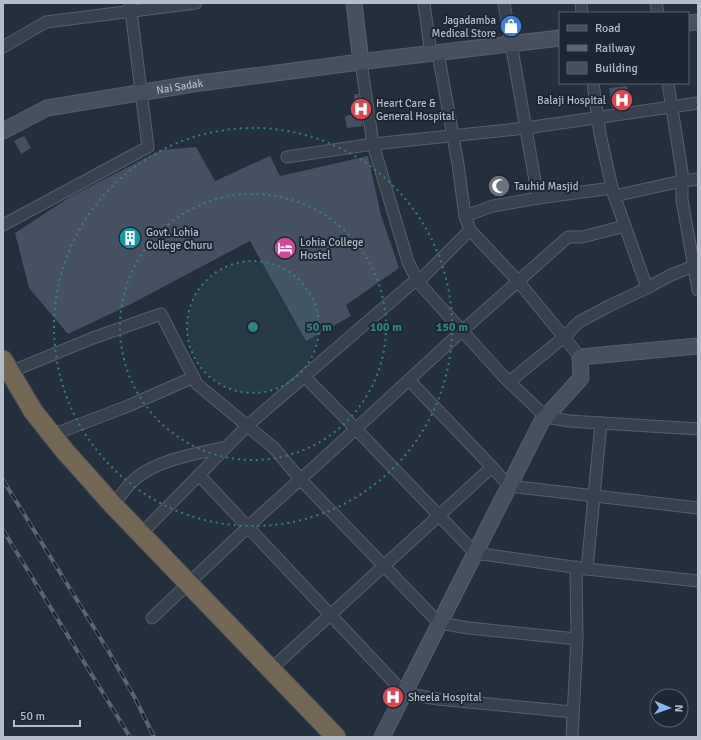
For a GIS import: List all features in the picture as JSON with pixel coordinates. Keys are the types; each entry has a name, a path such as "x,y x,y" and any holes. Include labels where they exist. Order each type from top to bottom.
{"highway":[{"path":"6,366 34,411 64,450 113,505 336,737"}],"main road":[{"path":"354,3 361,62"},
{"name":"Nai Sadak","path":"3,131 48,108 142,92 361,62 559,38"},
{"path":"382,737 542,421 581,378 580,357 698,346"}],"street":[{"path":"3,46 46,22 130,7 196,3"},
{"path":"424,3 453,136 465,216 470,230 518,281 580,357"},
{"path":"504,3 538,198"},
{"path":"3,225 148,147 130,7"},
{"path":"361,62 373,144 408,262 417,280 462,331 509,382 546,417 569,421 698,429"},
{"path":"593,84 613,192 647,288"},
{"path":"668,84 682,172 682,200 696,265 698,290"},
{"path":"287,157 373,144 526,128 698,103"},
{"path":"465,216 493,206 538,198 613,192 698,179"},
{"path":"152,618 248,526 462,331 568,237 582,237 625,226"},
{"path":"141,534 248,425 417,280 470,230"},
{"path":"509,382 564,337 579,322 670,276 696,265"},
{"path":"6,366 161,314 197,384 274,448 300,479 440,623 469,628 577,639"},
{"path":"304,376 475,553 581,568 698,581"},
{"path":"52,435 128,406 194,377"},
{"path":"409,380 509,486 593,497 698,508"},
{"path":"572,737 581,568 593,497 601,423"},
{"path":"113,505 135,478 155,466 197,453 226,448"},
{"path":"271,669 492,467"},
{"path":"199,475 404,693 438,699 573,712"}],"building":[{"path":"627,86 630,106 612,108 609,88"},
{"path":"354,94 359,94 363,126 347,128 345,116 351,115 350,109 355,108"},
{"path":"24,136 31,148 21,154 14,141"},
{"path":"196,147 215,181 270,156 280,176 368,156 381,215 399,268 346,305 351,316 306,341 250,241 129,305 68,334 29,288 15,233 70,197 161,150"}],"railway":[{"path":"3,480 109,652 135,698 154,737"},
{"path":"3,530 130,737"}],"place":[{"name":"Jagadamba Medical Store","path":"511,26"},
{"name":"Balaji Hospital","path":"622,100"},
{"name":"Heart Care & General Hospital","path":"361,109"},
{"name":"Tauhid Masjid","path":"499,186"},
{"name":"Govt. Lohia College Churu","path":"130,238"},
{"name":"Lohia College Hostel","path":"285,248"},
{"name":"Sheela Hospital","path":"393,697"}]}
